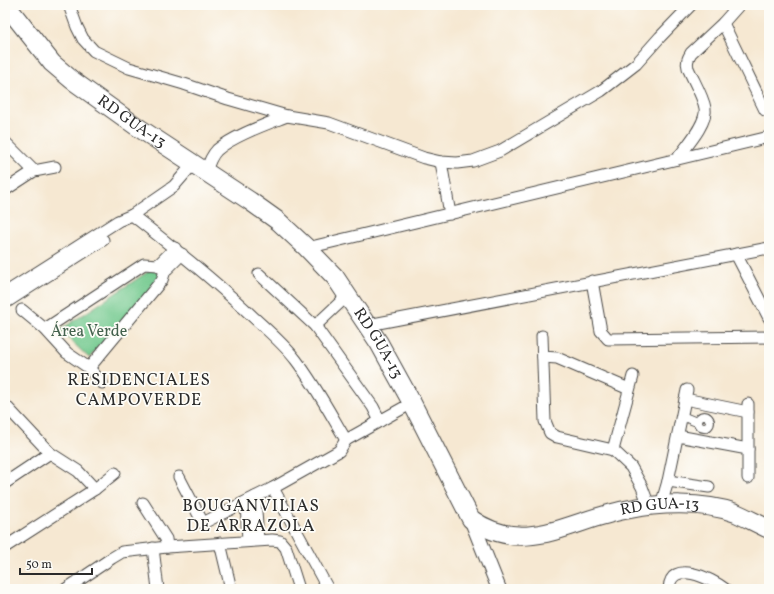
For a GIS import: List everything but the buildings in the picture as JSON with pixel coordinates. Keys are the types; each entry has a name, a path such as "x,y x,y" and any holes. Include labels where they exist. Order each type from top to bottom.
{"main road":[{"name":"RD GUA-13","path":"6,5 52,63 72,80 136,126 278,222 307,248 335,277 368,325 412,403 470,519 481,526 496,532 517,536 551,532 623,510 655,506 696,505 735,513 769,529"}],"street":[{"path":"69,5 77,27 84,39 94,51 128,68 287,116 329,123 424,158 441,162 457,163 473,160 500,151 601,91 636,64 691,5"},
{"path":"677,159 704,120 705,109 688,68 688,58 691,53 723,23 739,5"},
{"path":"723,23 765,110"},
{"path":"5,293 118,221 132,215 210,160 216,151 226,144 287,116"},
{"path":"307,248 769,137"},
{"path":"5,142 34,171"},
{"path":"441,162 450,214"},
{"path":"5,190 34,171 55,167"},
{"path":"132,215 178,251 236,301 295,358 346,440"},
{"path":"5,303 121,228 132,215"},
{"path":"368,325 769,248"},
{"path":"89,368 162,280 162,268 178,251"},
{"path":"736,254 769,318"},
{"path":"45,329 144,264 162,268"},
{"path":"259,274 315,326 373,407 380,420"},
{"path":"592,281 601,331 608,339 769,337"},
{"path":"315,326 348,295"},
{"path":"22,310 45,329 67,352 89,368 102,383"},
{"path":"542,336 546,421 550,432 557,437 612,450 631,467 655,506 668,481 686,394 707,403 748,408 748,478"},
{"path":"543,357 557,358 629,389"},
{"path":"612,450 633,376"},
{"path":"179,478 203,522 273,488 339,451 346,440 412,403"},
{"path":"702,441 700,424 702,417 706,417 707,403"},
{"path":"7,410 50,453 78,471 95,489"},
{"path":"682,416 700,424"},
{"path":"678,436 748,449"},
{"path":"5,483 50,453"},
{"path":"5,547 95,489 115,472"},
{"path":"668,481 709,487"},
{"path":"273,488 328,589"},
{"path":"251,499 253,541"},
{"path":"143,503 166,539 168,547"},
{"path":"470,519 499,589"},
{"path":"66,589 122,552 220,543 280,541 286,548 299,589"},
{"path":"220,543 231,589"},
{"path":"153,548 158,589"},
{"path":"669,589 671,579 676,575 689,572 725,589"}],"green space":[{"name":"Área Verde","path":"149,271 157,271 160,275 159,283 89,358 60,330"}],"district":[{"name":"RESIDENCIALES CAMPOVERDE","path":"139,390"},
{"name":"BOUGANVILIAS DE ARRAZOLA","path":"251,516"}]}
